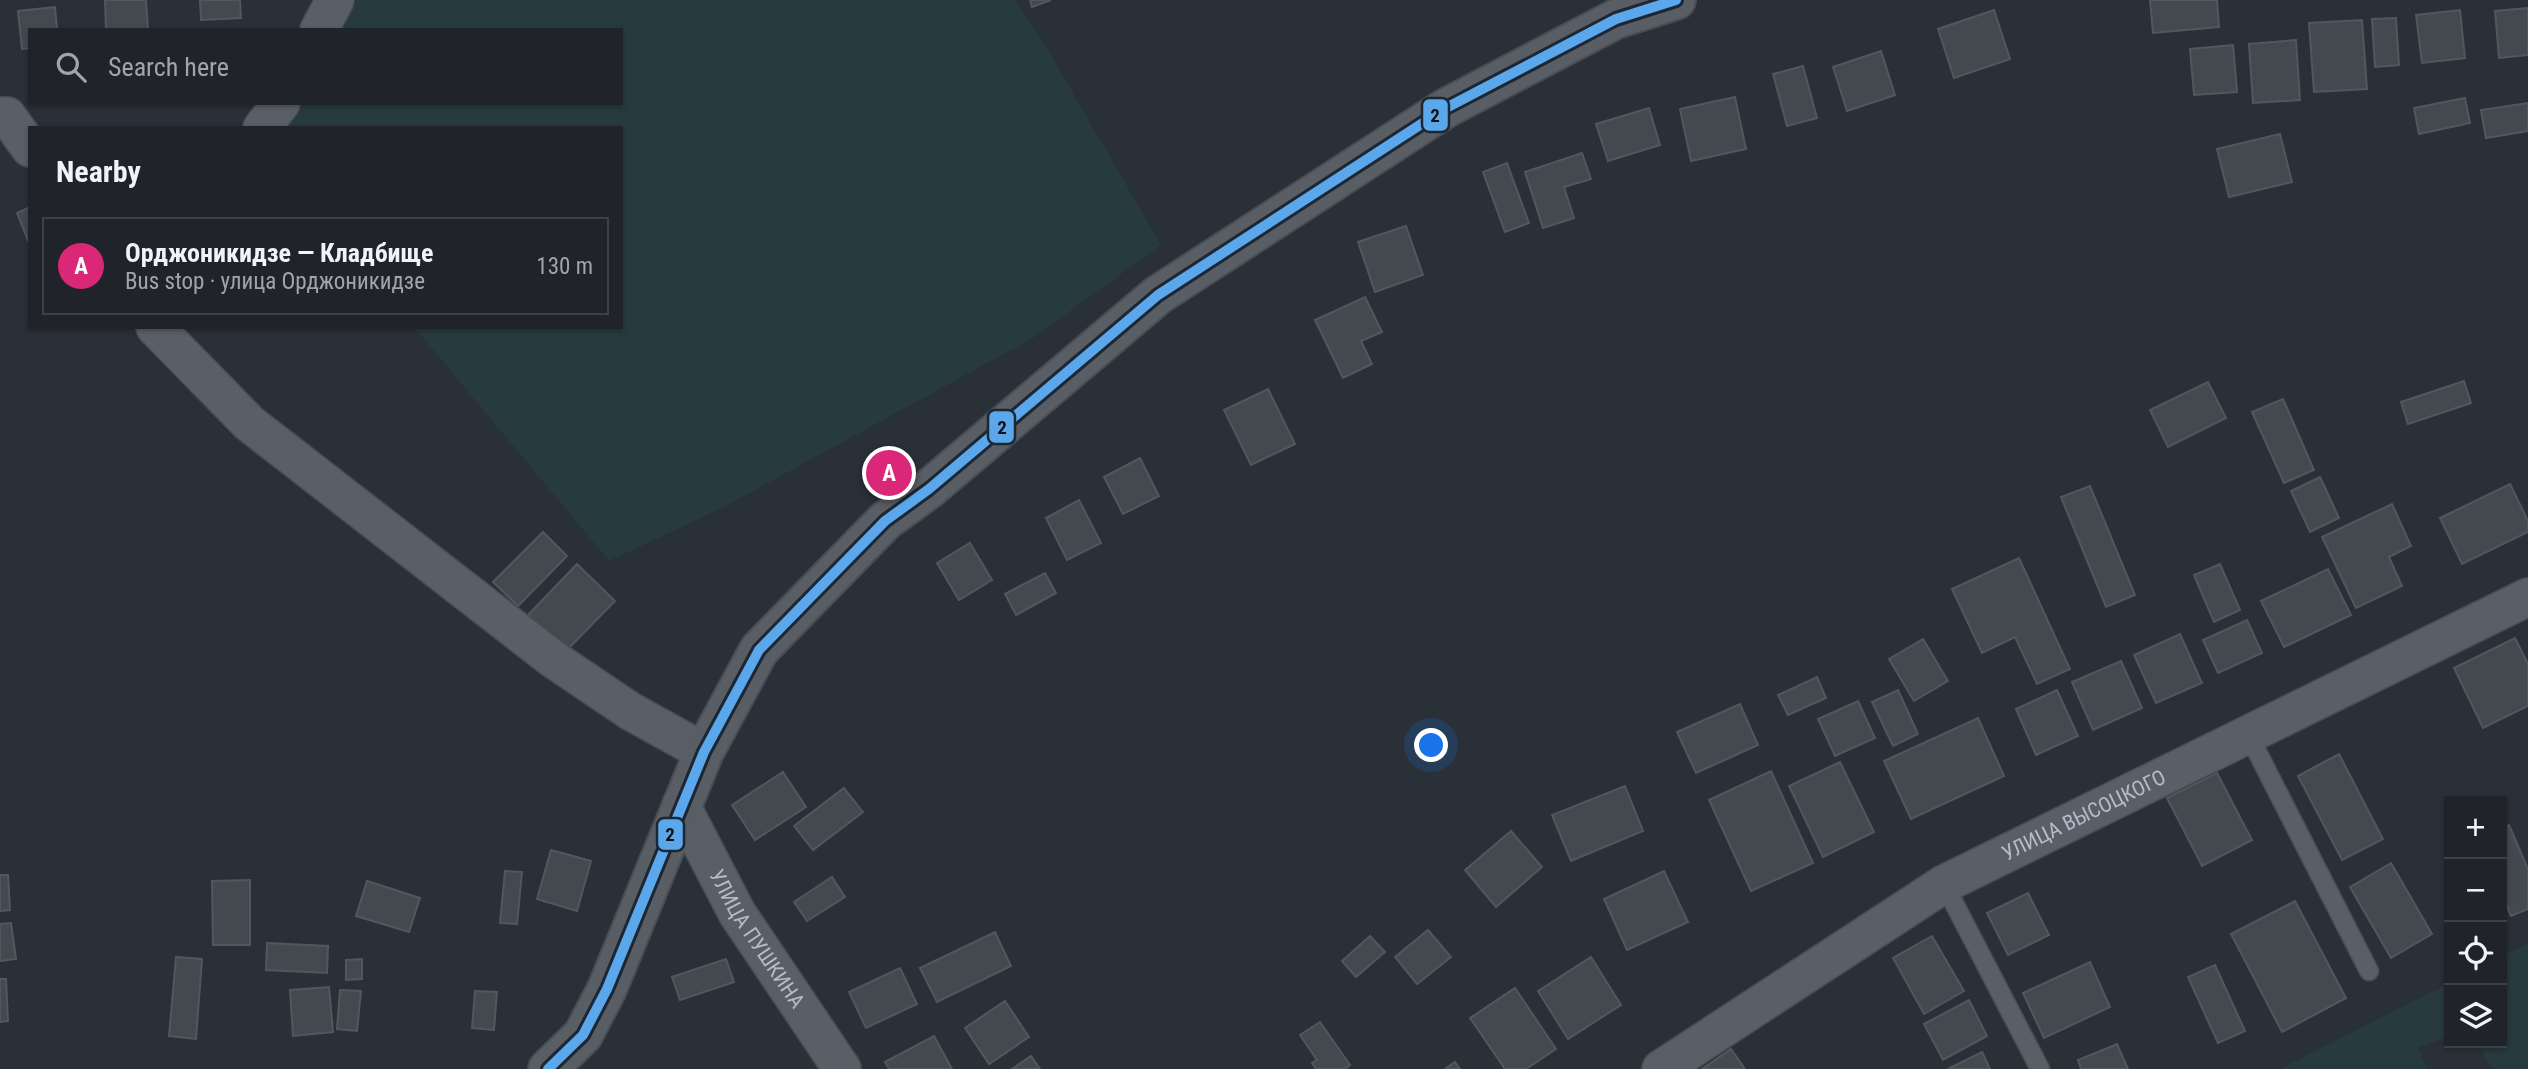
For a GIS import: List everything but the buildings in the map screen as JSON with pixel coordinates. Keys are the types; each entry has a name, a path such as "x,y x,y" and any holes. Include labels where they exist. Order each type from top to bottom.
{"main road":[{"path":"548,1069 583,1035 607,989 704,752 759,650 885,521 929,489 1157,295 1446,108 1616,19 1676,0"}],"street":[{"path":"320,28 335,0"},
{"path":"264,126 279,105"},
{"path":"0,116 7,116 28,145"},
{"path":"157,329 249,423 553,659 630,711 704,752"},
{"name":"УЛИЦА ВЫСОЦКОГО","path":"1661,1069 1944,884 2528,597"},
{"name":"УЛИЦА ПУШКИНА","path":"681,805 737,913 842,1069"}],"lane":[{"path":"2249,736 2369,971"},
{"path":"1944,884 2040,1069"}],"green space":[{"path":"357,0 1014,0 1040,36 1161,245 1033,338 724,507 609,561 416,329 623,329 623,126 284,126 296,105 623,105 623,28 340,28"},
{"path":"2528,943 2528,1069 2493,1069 2480,1048 2507,1048 2507,954"},
{"path":"2444,986 2444,1038 2418,1048 2427,1069 2280,1069"}],"transit line":[{"name":"2","path":"548,1069 583,1035 607,989 704,752 759,650 885,521 929,489 1158,295 1446,108 1616,19 1676,0"}],"place":[{"name":"Орджоникидзе — Кладбище","path":"889,473"}]}
